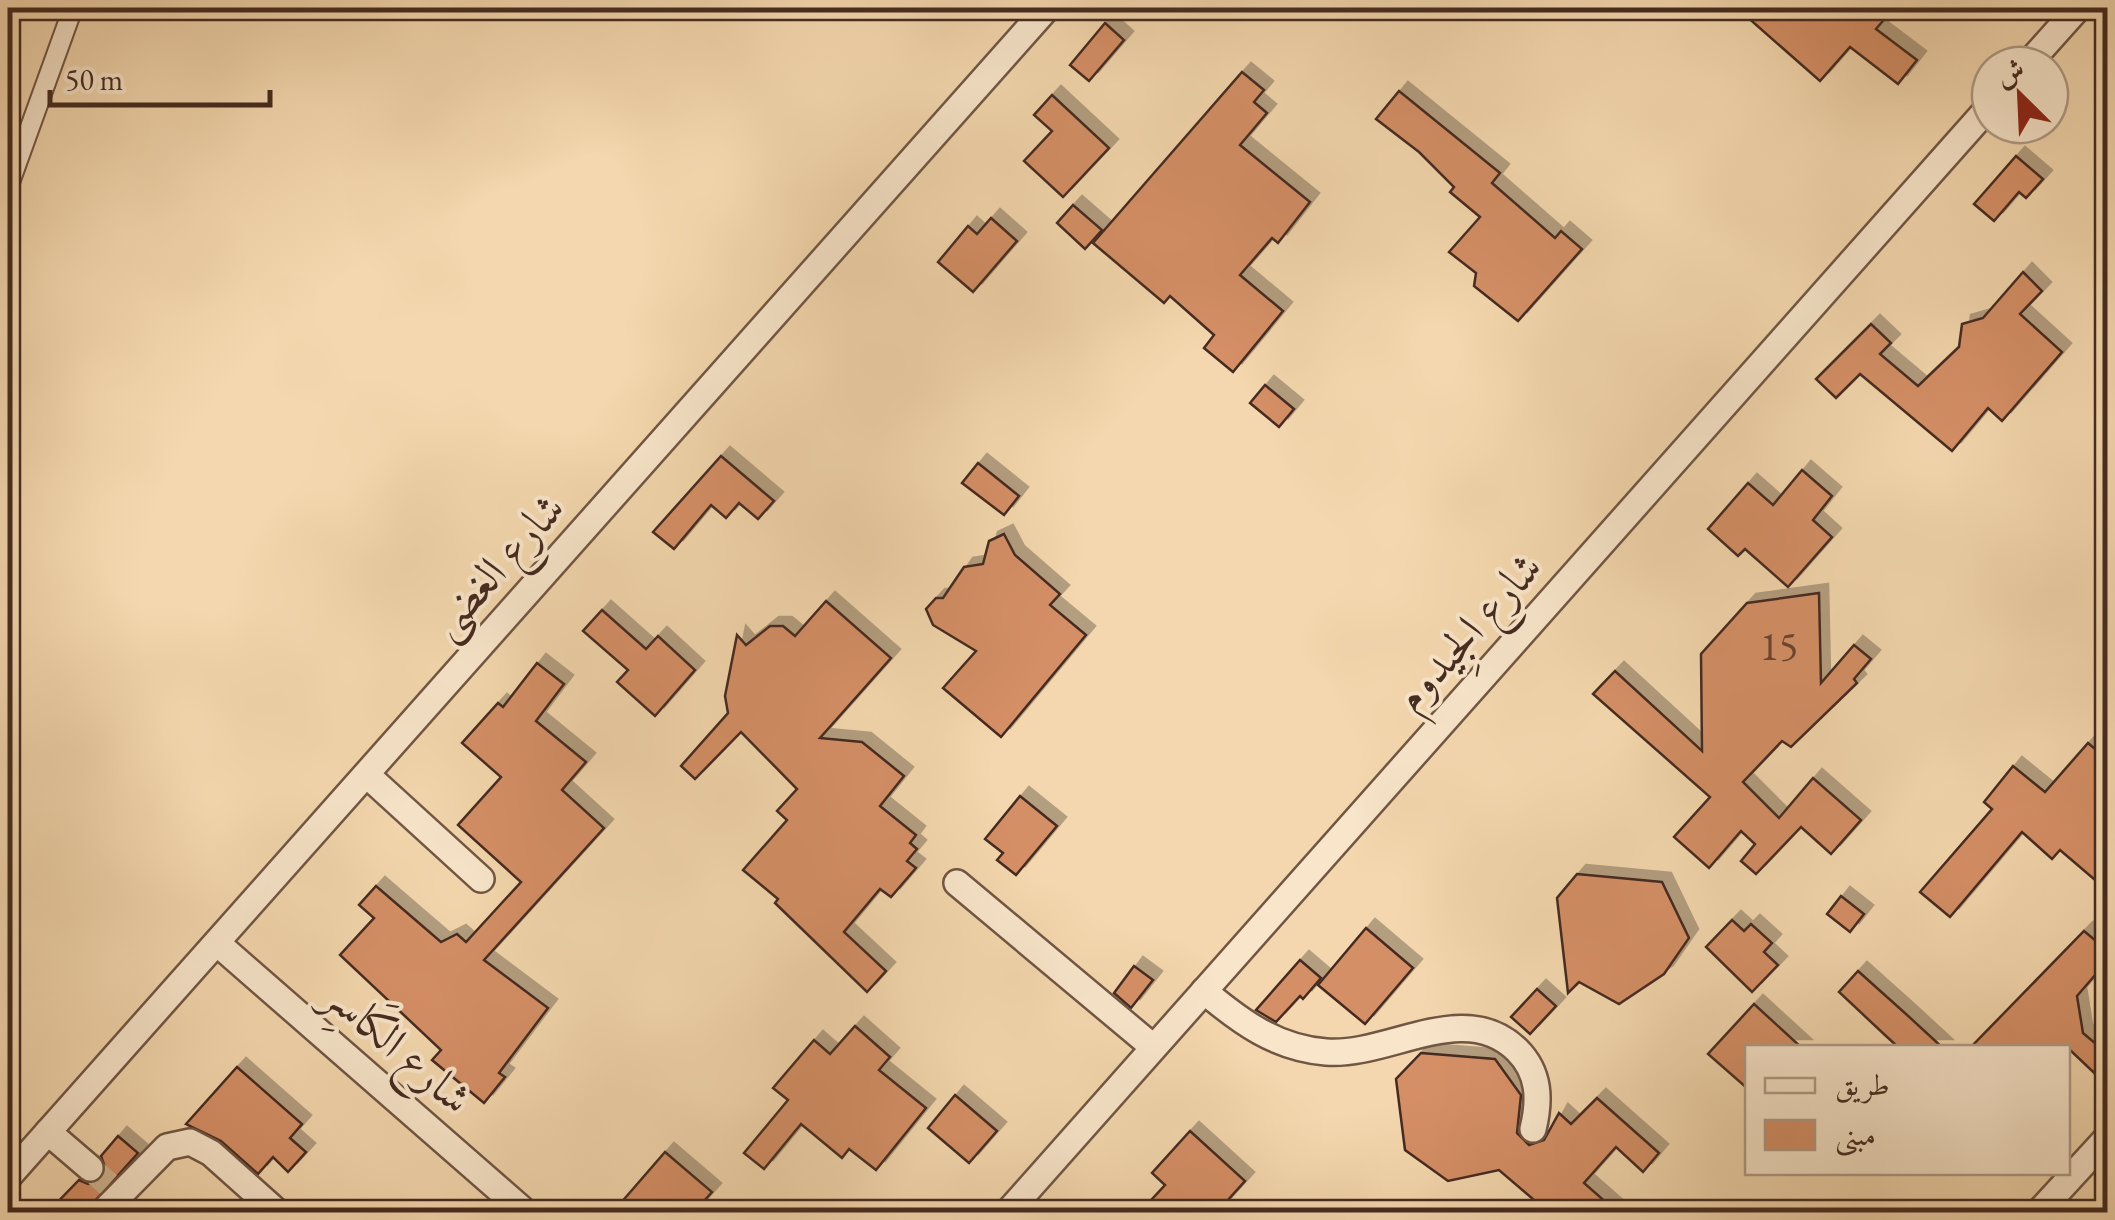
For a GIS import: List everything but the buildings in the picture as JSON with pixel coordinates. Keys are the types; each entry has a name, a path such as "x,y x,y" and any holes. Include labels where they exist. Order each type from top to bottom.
{"street":[{"path":"8,188 73,8"},
{"name":"شارع الغضى","path":"8,1178 1047,8"},
{"path":"2044,45 2078,8"},
{"name":"شارع الجِيدوم","path":"1008,1212 1970,129"},
{"path":"367,775 481,879"},
{"path":"956,884 1153,1046"},
{"name":"شارع الكَاسِر","path":"217,943 525,1212"},
{"path":"1204,991 1267,1037 1330,1052 1362,1050 1460,1027 1484,1030 1507,1040 1525,1058 1536,1080 1539,1104 1533,1129"},
{"path":"48,1132 105,1190 166,1148 190,1142 202,1146 248,1203 277,1212"},
{"path":"2039,1212 2108,1136"}],"tunnel":[{"path":"90,1168 109,1185"}]}
